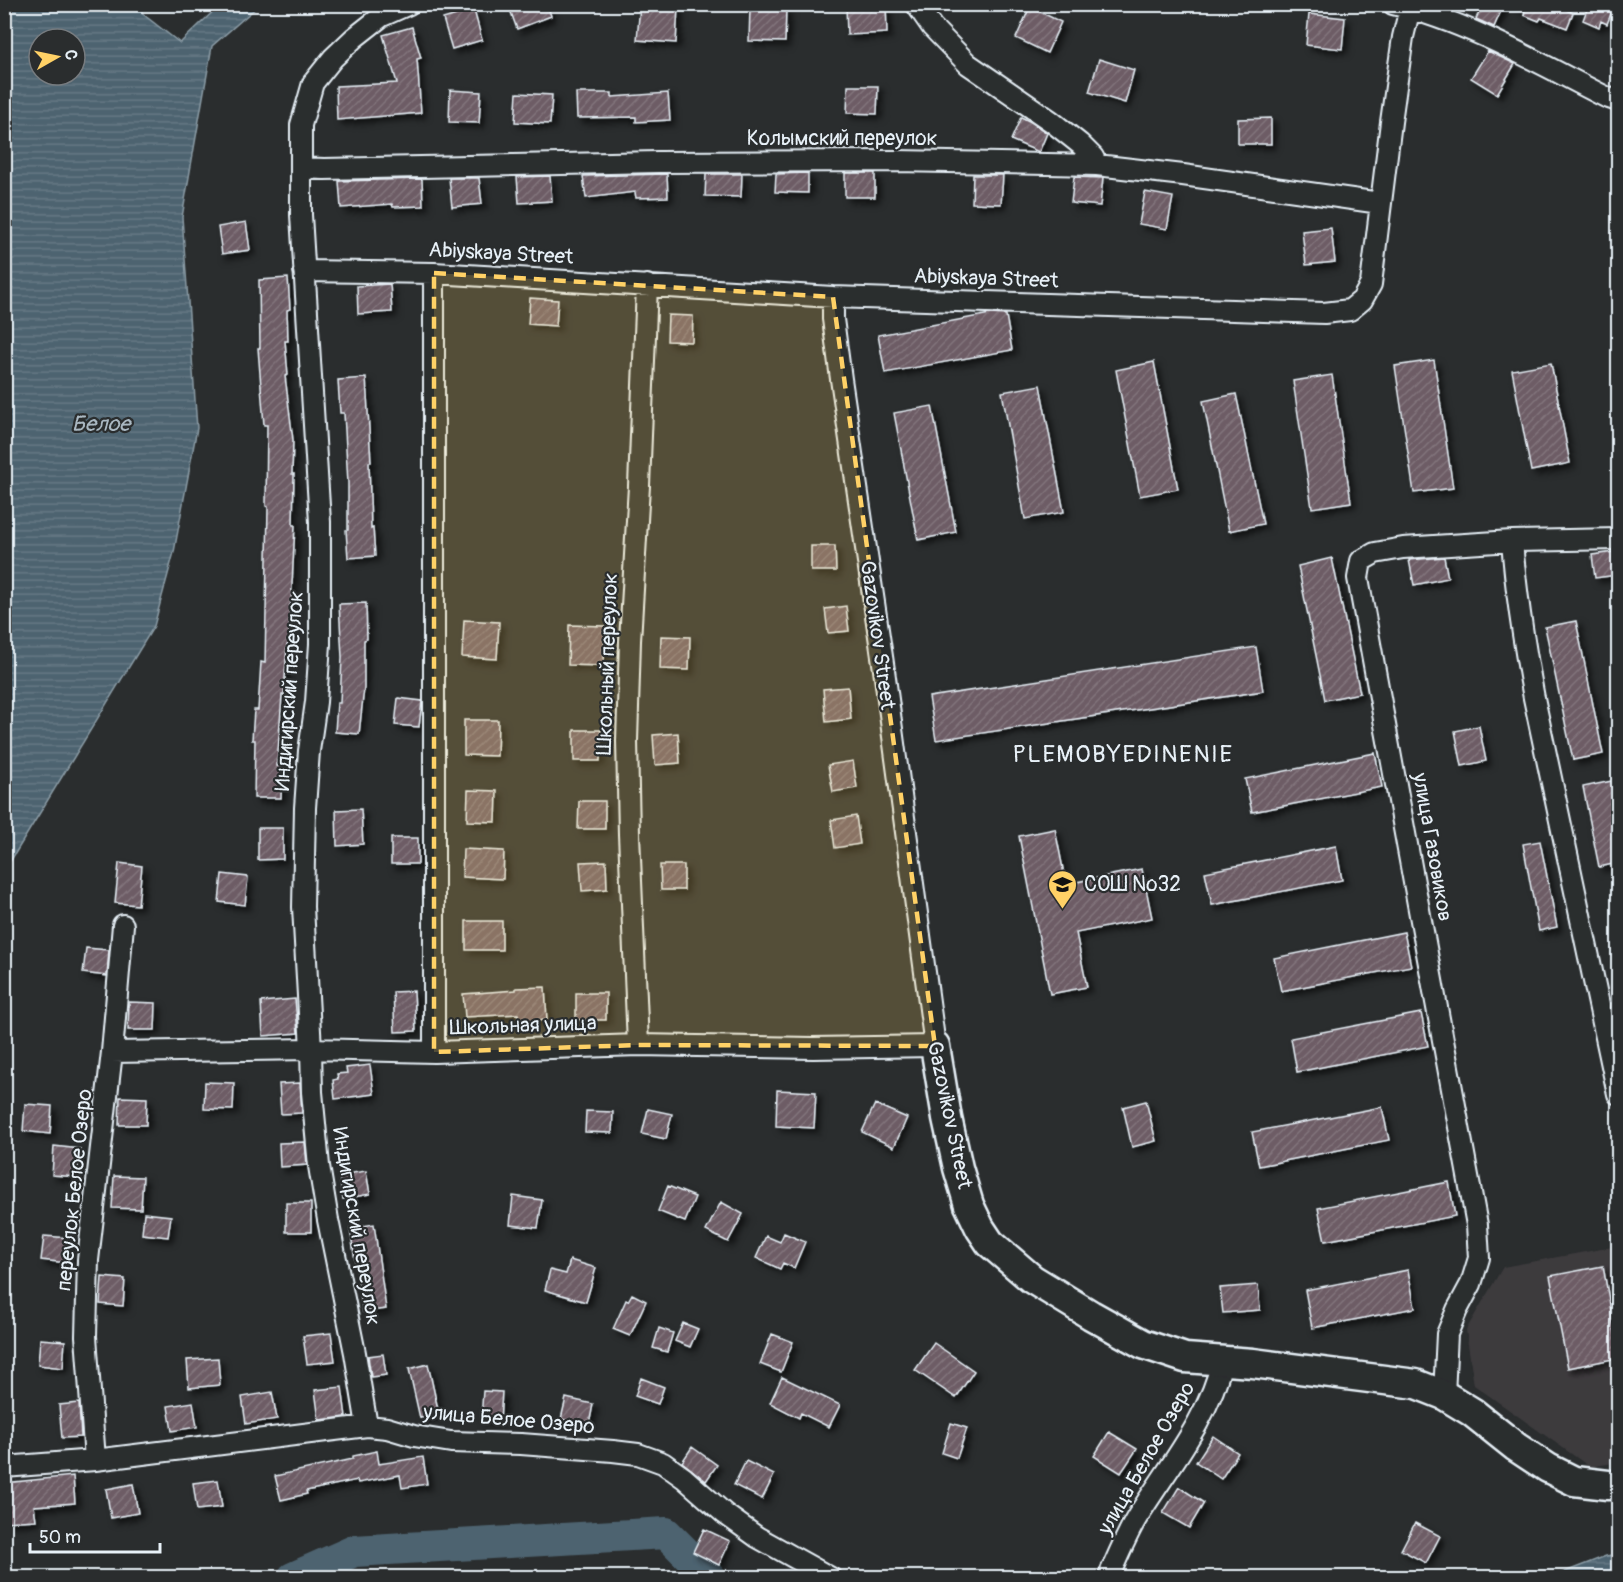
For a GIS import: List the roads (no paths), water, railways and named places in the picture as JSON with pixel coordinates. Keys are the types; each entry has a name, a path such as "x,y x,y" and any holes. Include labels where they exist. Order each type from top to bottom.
{"street":[{"name":"Индигирский переулок","path":"367,1426 356,1353 319,1166 312,1092 303,907 305,808 320,644 320,522 301,214 301,125 313,83 333,58 382,16 409,4"},
{"path":"916,4 932,27 968,64 1051,121 1080,144 1093,157 1097,165"},
{"path":"1404,6 1437,17 1503,45 1618,101"},
{"name":"Abiyskaya Street","path":"304,271 434,273 833,297 1254,312 1324,313 1350,310 1362,300 1371,284 1403,37 1404,6"},
{"name":"Колымский переулок","path":"301,168 694,161 897,161 1097,165 1380,203"},
{"path":"434,273 434,1052"},
{"name":"Школьный переулок","path":"638,1045 627,741 647,285"},
{"name":"Gazovikov Street","path":"833,297 833,319 841,379 884,670 935,1046 958,1168 969,1205 990,1243 1032,1279 1143,1344 1185,1358 1253,1363 1416,1384 1444,1395 1472,1412 1516,1448 1548,1468 1574,1481 1618,1485"},
{"name":"улица Газовиков","path":"1444,1395 1448,1334 1457,1310 1471,1284 1479,1258 1477,1225 1358,578 1361,561 1375,553 1403,548 1512,541 1618,539"},
{"path":"1512,541 1522,634 1534,698 1618,1094"},
{"name":"переулок Белое Озеро","path":"95,1460 86,1336 88,1260 112,1052 123,925"},
{"name":"Школьная улица","path":"112,1052 311,1049 434,1052 638,1045 813,1048 935,1046"},
{"name":"улица Белое Озеро","path":"1108,1578 1136,1520 1185,1444 1210,1397 1222,1361"},
{"name":"улица Белое Озеро","path":"4,1467 95,1460 367,1426 451,1442 532,1445 638,1454 663,1463 757,1537 831,1578"}],"water":[{"name":"Белое","path":"5,4 138,5 144,15 180,43 220,5 259,5 212,46 182,217 197,428 174,552 154,626 5,870"},
{"path":"1618,1554 1618,1577 1552,1577 1606,1556"}],"waterway":[{"path":"293,1578 354,1551 666,1533 711,1578"}],"place":[{"name":"СОШ №32","path":"1063,910"}],"district":[{"name":"PLEMOBYEDINENIE","path":"1123,754"}]}
